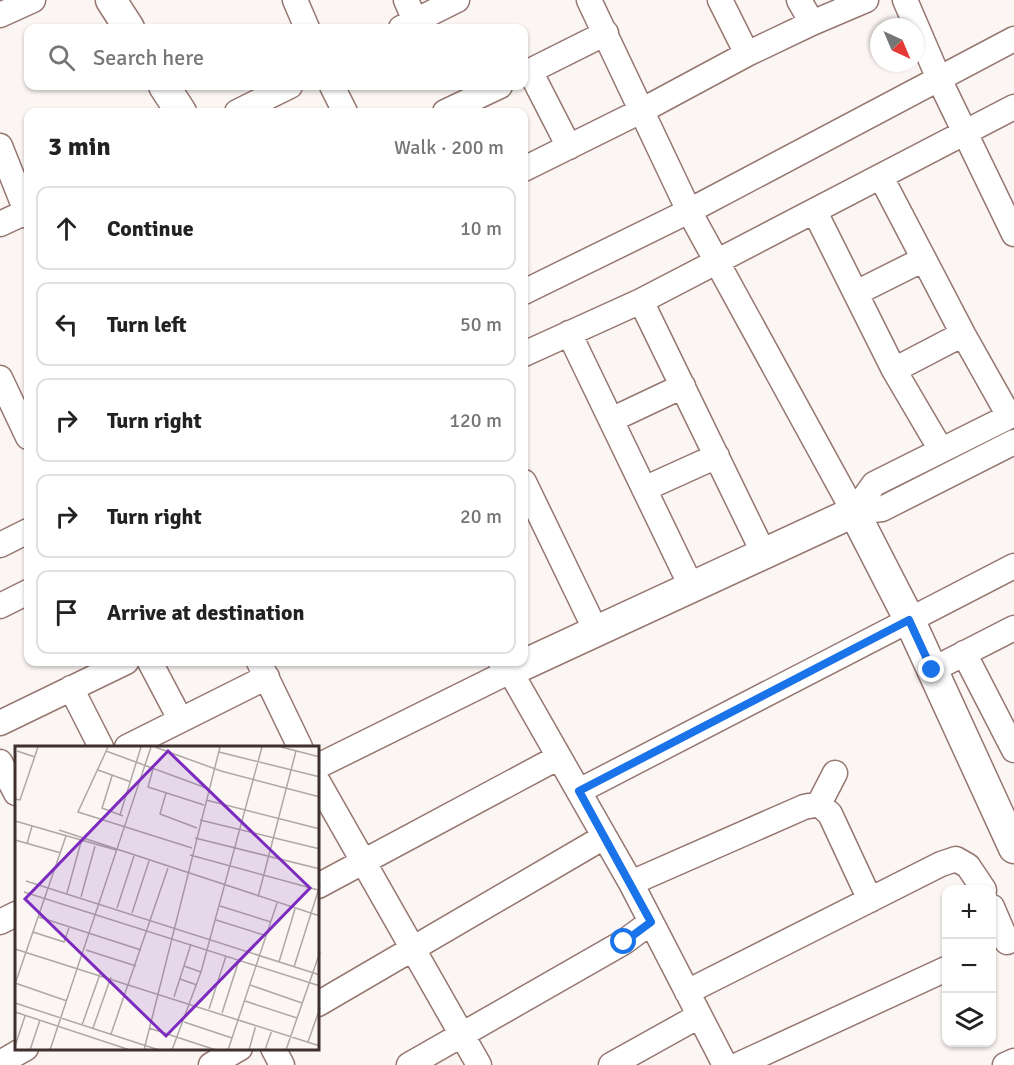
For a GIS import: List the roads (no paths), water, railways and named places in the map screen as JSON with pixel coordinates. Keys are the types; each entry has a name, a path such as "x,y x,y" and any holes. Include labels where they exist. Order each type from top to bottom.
{"street":[{"path":"0,15 33,0"},
{"path":"111,0 126,24"},
{"path":"295,0 305,24"},
{"path":"407,16 458,0"},
{"path":"589,0 689,211 854,512 909,620 1012,838"},
{"path":"720,0 747,54"},
{"path":"799,0 812,23"},
{"path":"528,167 641,111 747,54 866,0"},
{"path":"905,0 939,79 1014,234"},
{"path":"528,72 606,33"},
{"path":"528,290 689,211 1014,39"},
{"path":"528,75 568,147"},
{"path":"167,90 178,108"},
{"path":"245,108 282,90"},
{"path":"334,90 343,108"},
{"path":"459,108 492,90"},
{"path":"528,352 641,301 1014,107"},
{"path":"0,146 24,203"},
{"path":"854,512 874,484 1012,415 963,334 881,177"},
{"path":"815,212 894,370 941,450"},
{"path":"0,224 24,215"},
{"path":"856,292 924,259"},
{"path":"641,301 764,552"},
{"path":"569,333 691,586"},
{"path":"894,370 963,334"},
{"path":"0,378 6,408 24,432"},
{"path":"611,420 683,386"},
{"path":"528,658 596,632 854,512 882,509 1014,442"},
{"path":"644,489 717,456"},
{"path":"528,490 596,632"},
{"path":"1,541 24,532"},
{"path":"579,791 1014,566"},
{"path":"0,606 24,594"},
{"path":"932,670 1014,628"},
{"path":"964,653 1014,750"},
{"path":"0,723 118,666"},
{"path":"152,666 180,719"},
{"path":"320,765 507,666 631,883 725,1065"},
{"path":"129,746 180,719 263,669 300,746"},
{"path":"71,688 100,746"},
{"path":"320,885 559,757"},
{"path":"0,762 15,791"},
{"path":"819,804 835,773"},
{"path":"320,786 479,1065"},
{"path":"631,883 804,807 819,804"},
{"path":"819,804 830,814 870,900"},
{"path":"320,1003 604,837"},
{"path":"687,992 941,864 956,859 968,866 981,885"},
{"path":"0,922 15,914"},
{"path":"996,919 1004,943"},
{"path":"409,1065 624,942 651,922"},
{"path":"738,1065 942,971"},
{"path":"611,1065 699,1016"},
{"path":"0,1063 23,1050"},
{"path":"211,1065 237,1050"},
{"path":"274,1050 282,1065"},
{"path":"1005,1065 1014,1061"}]}
